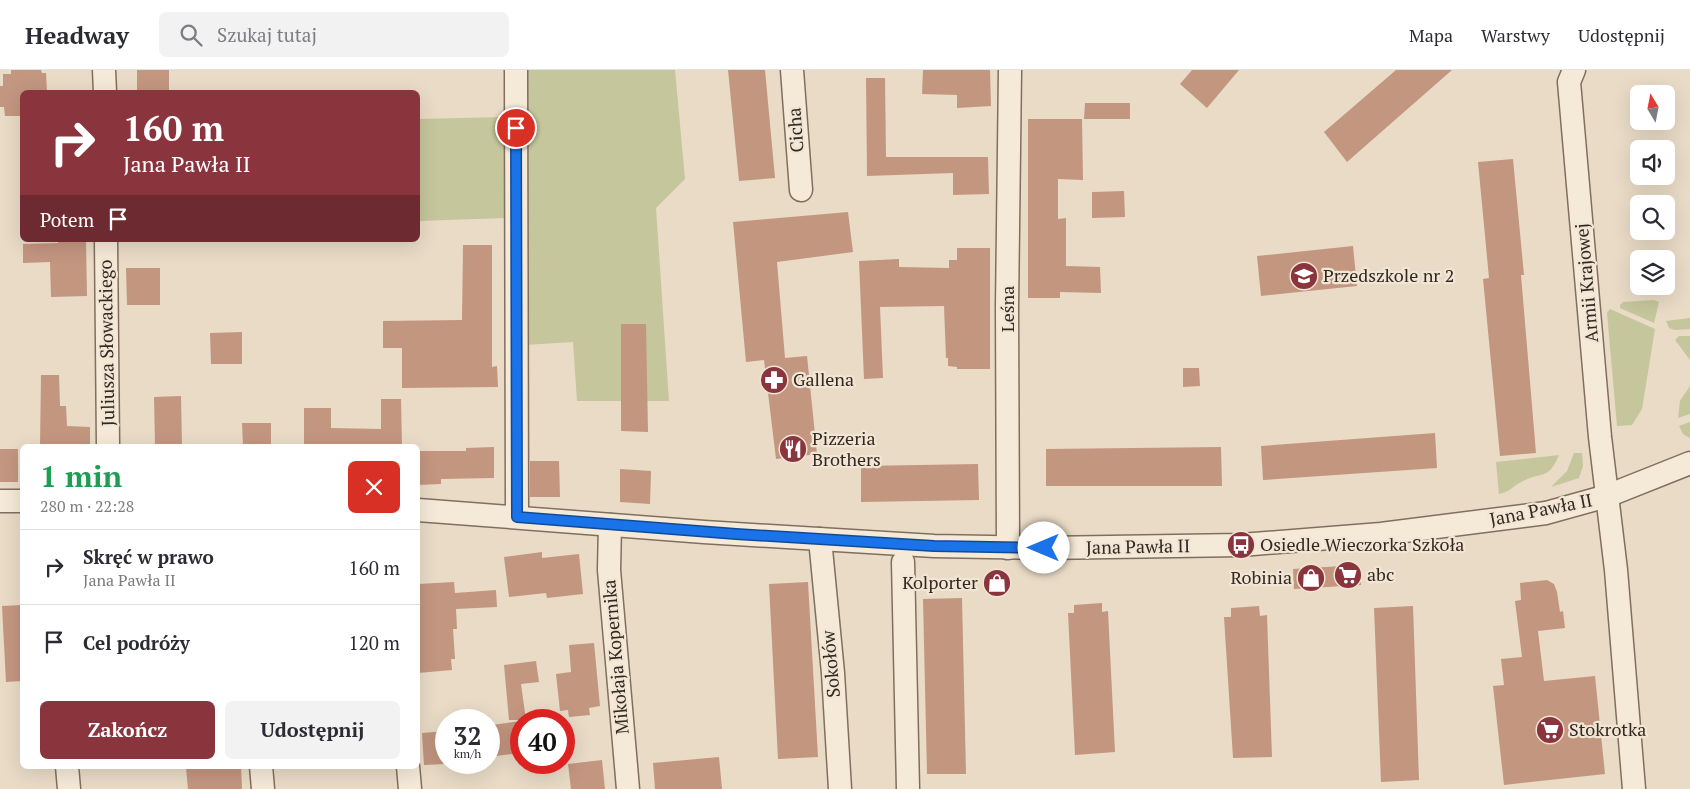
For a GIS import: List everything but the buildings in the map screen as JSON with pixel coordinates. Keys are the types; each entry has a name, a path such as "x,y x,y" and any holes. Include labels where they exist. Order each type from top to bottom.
{"street":[{"path":"104,70 105,90"},
{"path":"516,70 517,517"},
{"name":"Cicha","path":"792,70 802,190"},
{"name":"Leśna","path":"1008,548 1007,307 1010,70"},
{"name":"Armii Krajowej","path":"1568,74 1607,496 1616,570 1634,789"},
{"name":"Juliusza Słowackiego","path":"106,242 108,444"},
{"name":"Jana Pawła II","path":"420,510 820,539 1008,548 1232,545 1312,542 1546,513 1607,496 1690,463"},
{"path":"0,501 20,500"},
{"name":"Mikołaja Kopernika","path":"610,525 609,570 628,789"},
{"name":"Sokołów","path":"820,539 833,673 840,789"},
{"path":"903,562 908,789"},
{"path":"67,769 69,789"},
{"path":"261,769 262,789"},
{"path":"408,769 410,789"}],"green space":[{"path":"505,70 675,70 685,179 656,208 669,401 577,401 573,342 507,346 506,218 420,221 420,119 505,117"},
{"path":"1654,300 1659,302 1654,323 1620,308 1623,302"},
{"path":"1610,309 1655,329 1642,409 1632,425 1617,426 1607,313"},
{"path":"1690,318 1690,329 1675,330 1669,328 1666,321"},
{"path":"1679,336 1690,336 1690,360 1675,340"},
{"path":"1690,386 1690,414 1678,418 1680,401"},
{"path":"1690,422 1690,438 1683,434 1679,426"},
{"path":"1574,453 1582,453 1583,466 1579,478 1551,487 1567,471"},
{"path":"1559,455 1548,472 1523,481 1506,492 1499,494 1496,462"}],"place":[{"name":"Przedszkole nr 2","path":"1304,276"},
{"name":"Gallena","path":"774,380"},
{"name":"Pizzeria Brothers","path":"793,449"},
{"name":"Osiedle Wieczorka Szkoła","path":"1241,545"},
{"name":"abc","path":"1348,575"},
{"name":"Robinia","path":"1311,578"},
{"name":"Kolporter","path":"997,583"},
{"name":"Stokrotka","path":"1550,730"}],"route":[{"path":"516,128 517,517 686,531 934,546 1044,548"}]}
